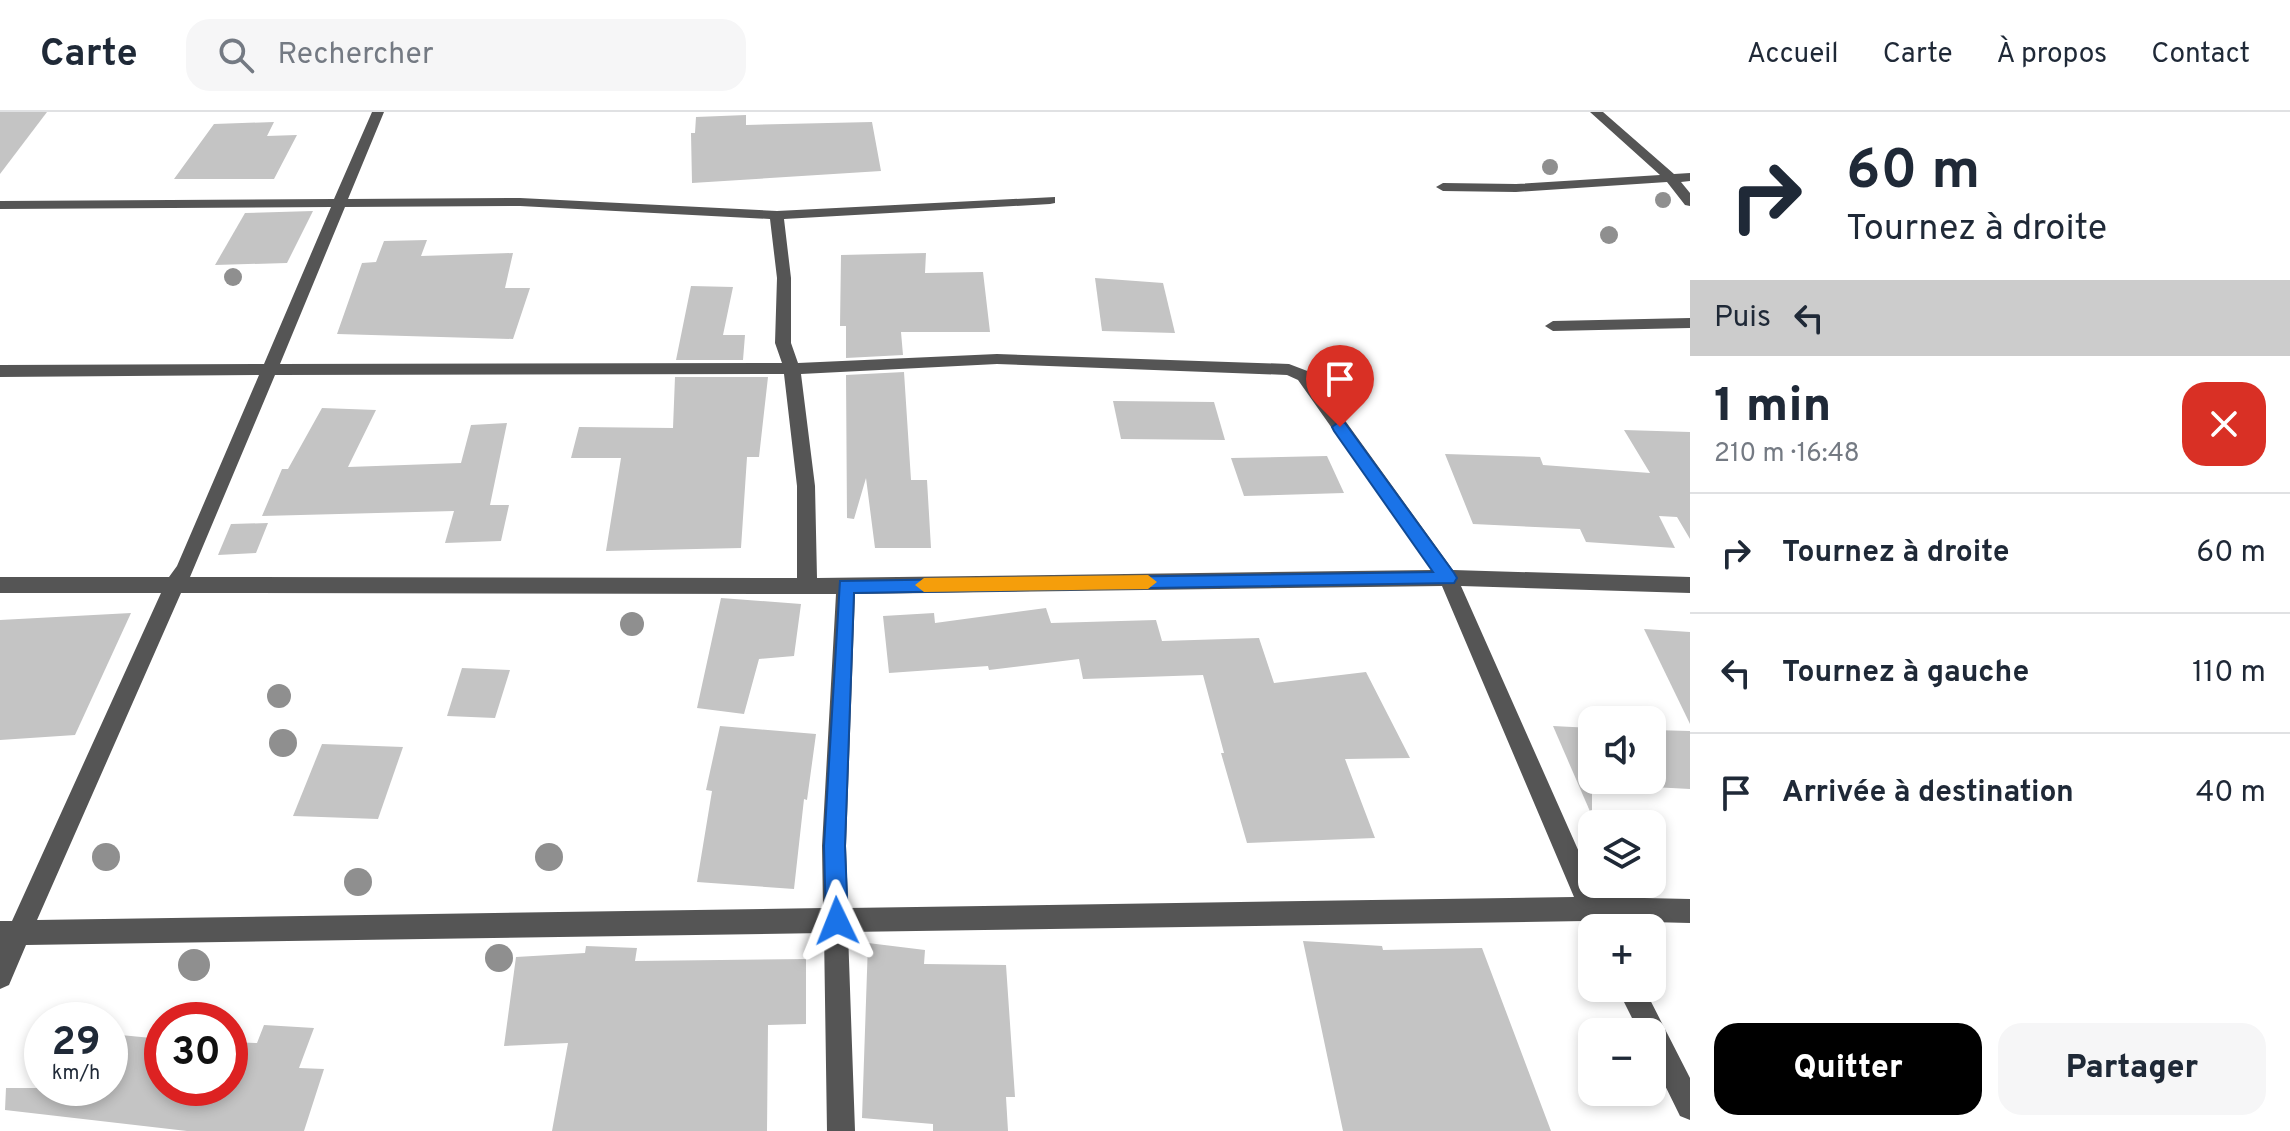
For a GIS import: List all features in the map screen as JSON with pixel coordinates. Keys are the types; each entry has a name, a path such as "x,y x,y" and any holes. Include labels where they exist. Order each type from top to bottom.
{"street":[{"path":"0,976 10,933 175,584 185,570 378,112"},
{"path":"1596,112 1669,176 1690,202"},
{"path":"1443,187 1575,185 1669,176 1690,177"},
{"path":"0,205 520,202 777,215 1050,200"},
{"path":"777,215 784,278 783,343 792,369 806,486 807,585"},
{"path":"1553,326 1690,323"},
{"path":"0,371 792,369 997,359 1289,370 1304,376 1448,578 1593,914"},
{"path":"0,585 846,586 1448,578 1690,585"},
{"path":"841,1131 834,846 846,586"},
{"path":"1649,914 1690,911"},
{"path":"10,933 837,921 1578,918"},
{"path":"1637,1002 1690,1106"}],"building":[{"path":"0,112 47,112 0,174"},
{"path":"746,115 746,125 872,122 881,171 692,183 691,133 695,133 696,117"},
{"path":"274,122 267,136 297,135 274,179 174,179 214,124"},
{"path":"313,211 287,263 215,265 245,213"},
{"path":"427,240 421,256 513,253 505,288 530,288 513,339 337,334 362,263 376,262 384,241"},
{"path":"926,253 925,273 983,272 990,332 901,332 903,355 846,358 846,326 840,326 841,255"},
{"path":"1095,278 1163,283 1175,333 1102,331"},
{"path":"691,286 733,287 723,335 745,335 743,360 676,360"},
{"path":"904,372 911,480 927,480 931,548 875,548 866,478 854,519 847,518 846,375"},
{"path":"675,377 768,377 759,457 747,457 741,548 606,551 621,458 571,458 579,427 673,428"},
{"path":"1113,401 1214,402 1225,440 1121,439"},
{"path":"322,408 376,410 348,467 461,463 471,425 507,423 490,505 509,505 501,541 445,543 454,511 262,516 282,469 288,469"},
{"path":"1624,430 1690,432 1690,539 1677,517 1659,516 1675,548 1586,542 1580,529 1473,524 1445,454 1540,457 1543,465 1650,473"},
{"path":"1327,456 1344,493 1244,496 1231,458"},
{"path":"268,523 256,553 218,555 231,524"},
{"path":"721,598 801,604 794,656 759,659 744,714 697,708"},
{"path":"1046,608 1051,623 1156,620 1162,641 1259,638 1274,683 1366,672 1410,758 1345,759 1375,838 1247,843 1203,675 1083,679 1079,659 989,670 988,666 889,673 883,616 934,613 935,623"},
{"path":"131,613 75,735 0,740 0,620"},
{"path":"1644,629 1690,632 1690,724"},
{"path":"462,668 510,670 495,718 447,716"},
{"path":"720,726 816,734 807,800 804,799 794,889 697,882 712,791 706,790"},
{"path":"1553,726 1578,727 1578,784"},
{"path":"1666,730 1690,731 1690,789 1666,788"},
{"path":"322,744 403,747 378,819 293,816"},
{"path":"1582,794 1592,794 1592,810"},
{"path":"1303,941 1382,946 1383,950 1482,948 1551,1131 1343,1131"},
{"path":"868,943 925,950 924,964 1006,965 1015,1097 1006,1097 1008,1131 933,1131 933,1124 862,1118"},
{"path":"586,946 637,948 635,961 806,959 806,1024 768,1025 767,1131 552,1131 568,1043 504,1046 516,957 585,953"},
{"path":"264,1025 314,1028 299,1068 324,1069 304,1131 187,1131 5,1110 6,1088 24,1088 24,1106 128,1106 128,1036 144,1037 144,1106 248,1106 248,1043 257,1043"}],"slow traffic":[{"path":"924,585 1148,582"}],"route":[{"path":"837,921 834,846 846,586 1448,578 1340,427"}]}
